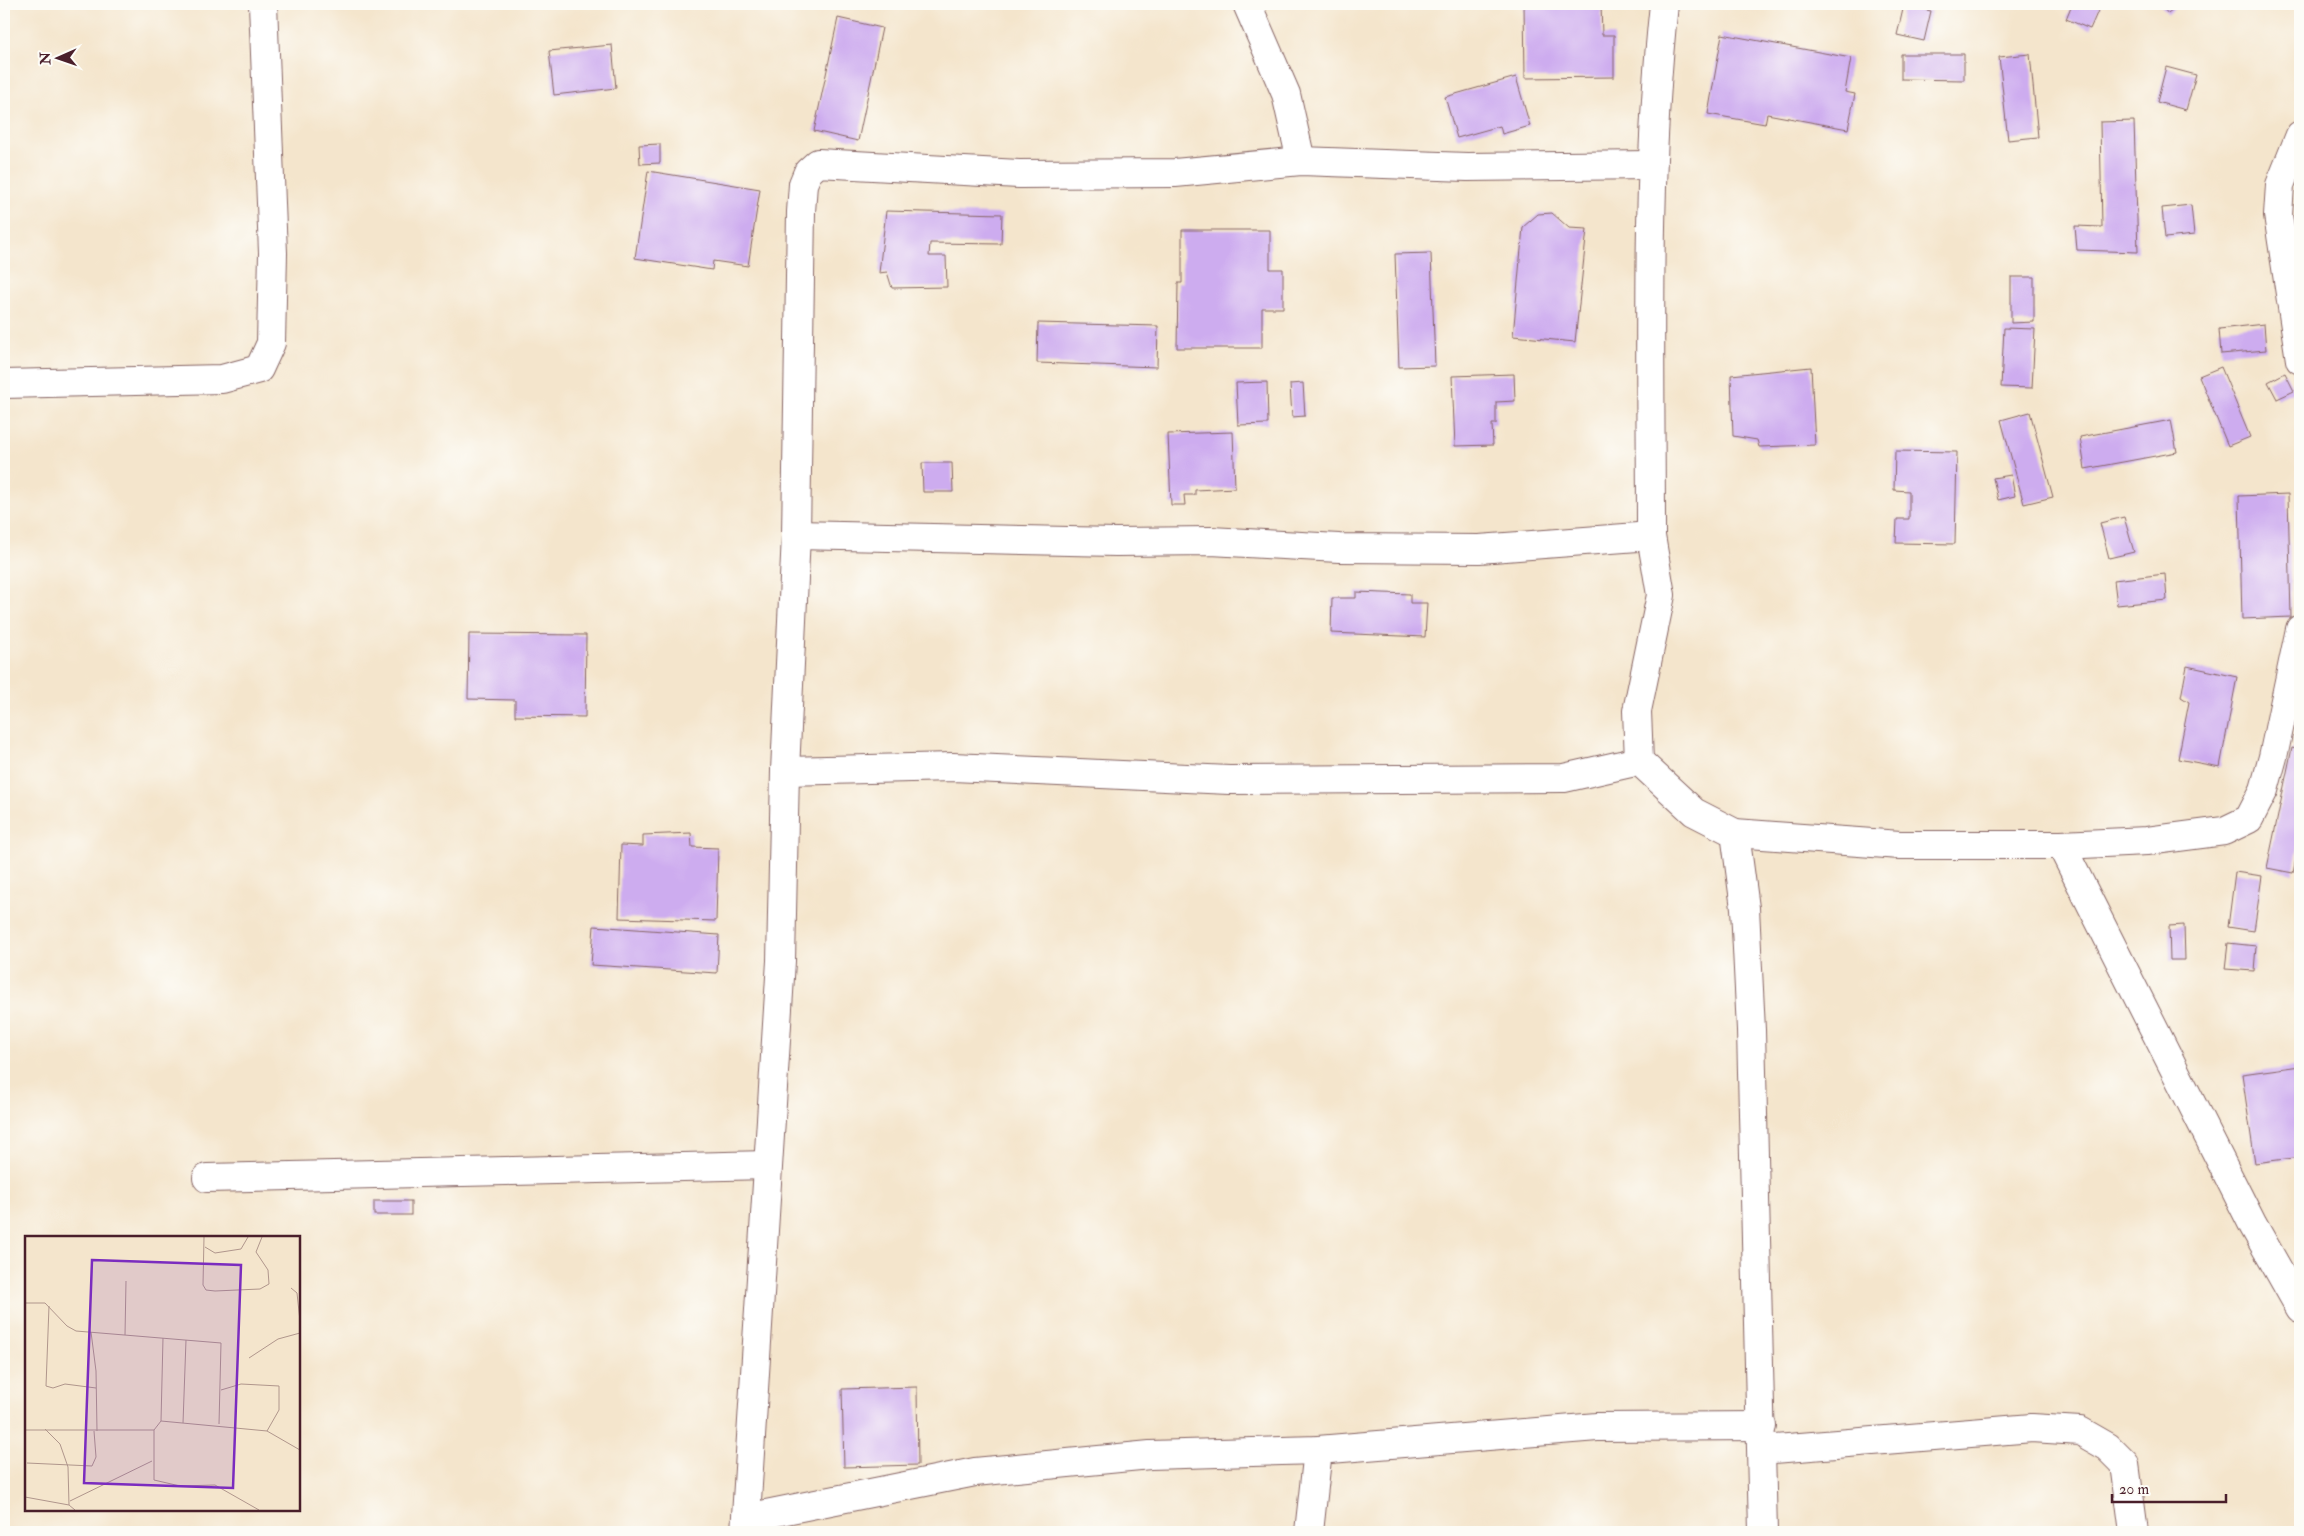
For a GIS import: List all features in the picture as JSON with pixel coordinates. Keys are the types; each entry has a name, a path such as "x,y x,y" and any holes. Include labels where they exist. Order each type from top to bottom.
{"street":[{"path":"4,384 222,379 259,369 271,343 273,253 264,4"},
{"path":"1247,4 1286,94 1301,161"},
{"path":"1664,4 1655,88 1652,166 1651,536 1661,594 1637,711 1639,761 1694,812 1735,833 1900,845 2061,845 2147,840 2224,831 2249,819 2264,790 2273,757 2300,629"},
{"path":"2300,135 2280,185 2278,216 2300,360"},
{"path":"1652,166 1467,167 1301,161 1175,173 1029,174 951,172 818,163 808,172 805,178 801,212 796,535 785,772 781,961 746,1525 975,1472 1150,1455 1318,1450 1597,1427 1762,1438 2032,1428 2080,1431 2108,1447 2124,1464 2134,1532"},
{"path":"796,535 1116,542 1211,541 1376,548 1479,548 1651,536"},
{"path":"785,772 953,767 1229,780 1564,778 1639,761"},
{"path":"1735,833 1745,908 1751,1030 1763,1532"},
{"path":"2061,845 2253,1225 2300,1308"},
{"path":"207,1178 768,1165"},
{"path":"1309,1532 1318,1450"}],"building":[{"path":"1524,4 1601,4 1602,35 1614,35 1614,77 1525,78"},
{"path":"2072,4 2101,4 2090,29 2066,19"},
{"path":"2160,4 2180,4 2168,14"},
{"path":"1904,5 1931,11 1924,41 1897,35"},
{"path":"838,18 882,28 858,141 814,131"},
{"path":"1722,34 1851,58 1845,92 1855,94 1848,129 1767,114 1765,124 1708,114"},
{"path":"612,45 616,88 554,95 549,51"},
{"path":"1901,54 1964,54 1964,80 1901,79"},
{"path":"2030,54 2038,137 2008,140 1999,57"},
{"path":"2166,67 2196,75 2186,110 2157,102"},
{"path":"1516,77 1530,126 1502,134 1500,126 1457,138 1445,97"},
{"path":"2134,121 2138,252 2077,250 2075,226 2102,227 2100,122"},
{"path":"660,144 660,163 640,164 639,145"},
{"path":"648,171 760,189 748,266 713,261 712,270 635,258"},
{"path":"2191,205 2194,235 2165,238 2162,208"},
{"path":"886,211 1002,214 1001,244 930,243 929,256 946,256 947,287 892,288 887,272 879,273"},
{"path":"1552,213 1569,228 1587,229 1575,342 1513,336 1523,227 1538,214"},
{"path":"1182,230 1270,230 1270,269 1283,269 1283,308 1262,308 1262,348 1177,348 1178,283 1182,283"},
{"path":"2298,232 2300,232 2300,266 2296,266"},
{"path":"1431,253 1435,366 1399,367 1395,254"},
{"path":"2011,277 2034,277 2034,322 2011,323"},
{"path":"1038,323 1158,326 1157,367 1037,363"},
{"path":"2264,324 2266,350 2221,354 2219,329"},
{"path":"2004,328 2035,329 2032,388 2001,387"},
{"path":"1811,367 1815,445 1759,447 1757,440 1733,436 1731,375"},
{"path":"2221,367 2250,437 2228,446 2199,376"},
{"path":"2285,373 2294,391 2277,399 2268,382"},
{"path":"1514,374 1515,401 1496,402 1496,424 1492,424 1493,445 1455,446 1452,376"},
{"path":"1267,382 1268,424 1238,425 1236,383"},
{"path":"1303,383 1305,416 1292,417 1290,384"},
{"path":"2030,412 2053,497 2024,504 2001,420"},
{"path":"2171,420 2177,452 2085,469 2080,437"},
{"path":"1233,432 1235,488 1195,490 1195,495 1184,495 1185,505 1171,505 1168,434"},
{"path":"1895,451 1957,452 1955,544 1896,543 1897,519 1909,519 1909,491 1894,490"},
{"path":"922,463 952,463 953,492 923,492"},
{"path":"2011,475 2015,496 1998,500 1993,478"},
{"path":"2288,494 2291,617 2242,619 2239,496"},
{"path":"2124,517 2134,552 2109,558 2100,523"},
{"path":"2165,574 2167,600 2117,605 2114,580"},
{"path":"1356,592 1410,594 1410,603 1427,603 1425,637 1331,633 1332,598 1356,598"},
{"path":"469,634 586,635 585,717 515,716 515,700 468,699"},
{"path":"2187,666 2237,677 2220,767 2178,759 2189,702 2181,697"},
{"path":"2292,748 2300,750 2300,840 2293,873 2267,868"},
{"path":"691,833 692,847 718,848 716,921 619,918 621,845 643,846 643,835"},
{"path":"2235,872 2262,876 2254,931 2228,927"},
{"path":"2184,925 2185,960 2170,960 2169,926"},
{"path":"594,926 719,935 717,973 591,965"},
{"path":"2228,943 2256,946 2254,971 2225,969"},
{"path":"2300,1066 2300,1157 2255,1163 2242,1074"},
{"path":"374,1201 411,1201 411,1215 374,1215"},
{"path":"917,1387 918,1465 844,1467 842,1389"}]}
